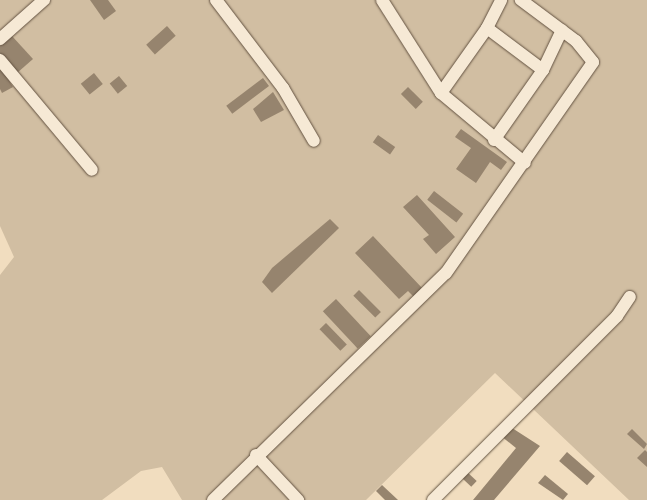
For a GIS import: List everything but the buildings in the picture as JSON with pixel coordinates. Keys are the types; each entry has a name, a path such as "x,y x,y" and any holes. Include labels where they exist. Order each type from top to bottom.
{"street":[{"path":"0,38 44,0"},
{"path":"216,0 283,88 314,141"},
{"path":"382,0 441,92 494,140 525,163"},
{"path":"441,92 487,28 501,0"},
{"path":"213,500 256,455 446,273 525,163 593,62 590,53 521,0"},
{"path":"487,28 543,70"},
{"path":"494,140 543,70 562,30"},
{"path":"0,60 92,170"},
{"path":"433,500 617,316 630,298"},
{"path":"256,455 298,500"}],"shaded area":[{"path":"0,0 647,0 647,500 629,500 495,373 366,500 182,500 162,467 141,471 102,500 0,500 0,275 14,257 0,226"}]}
